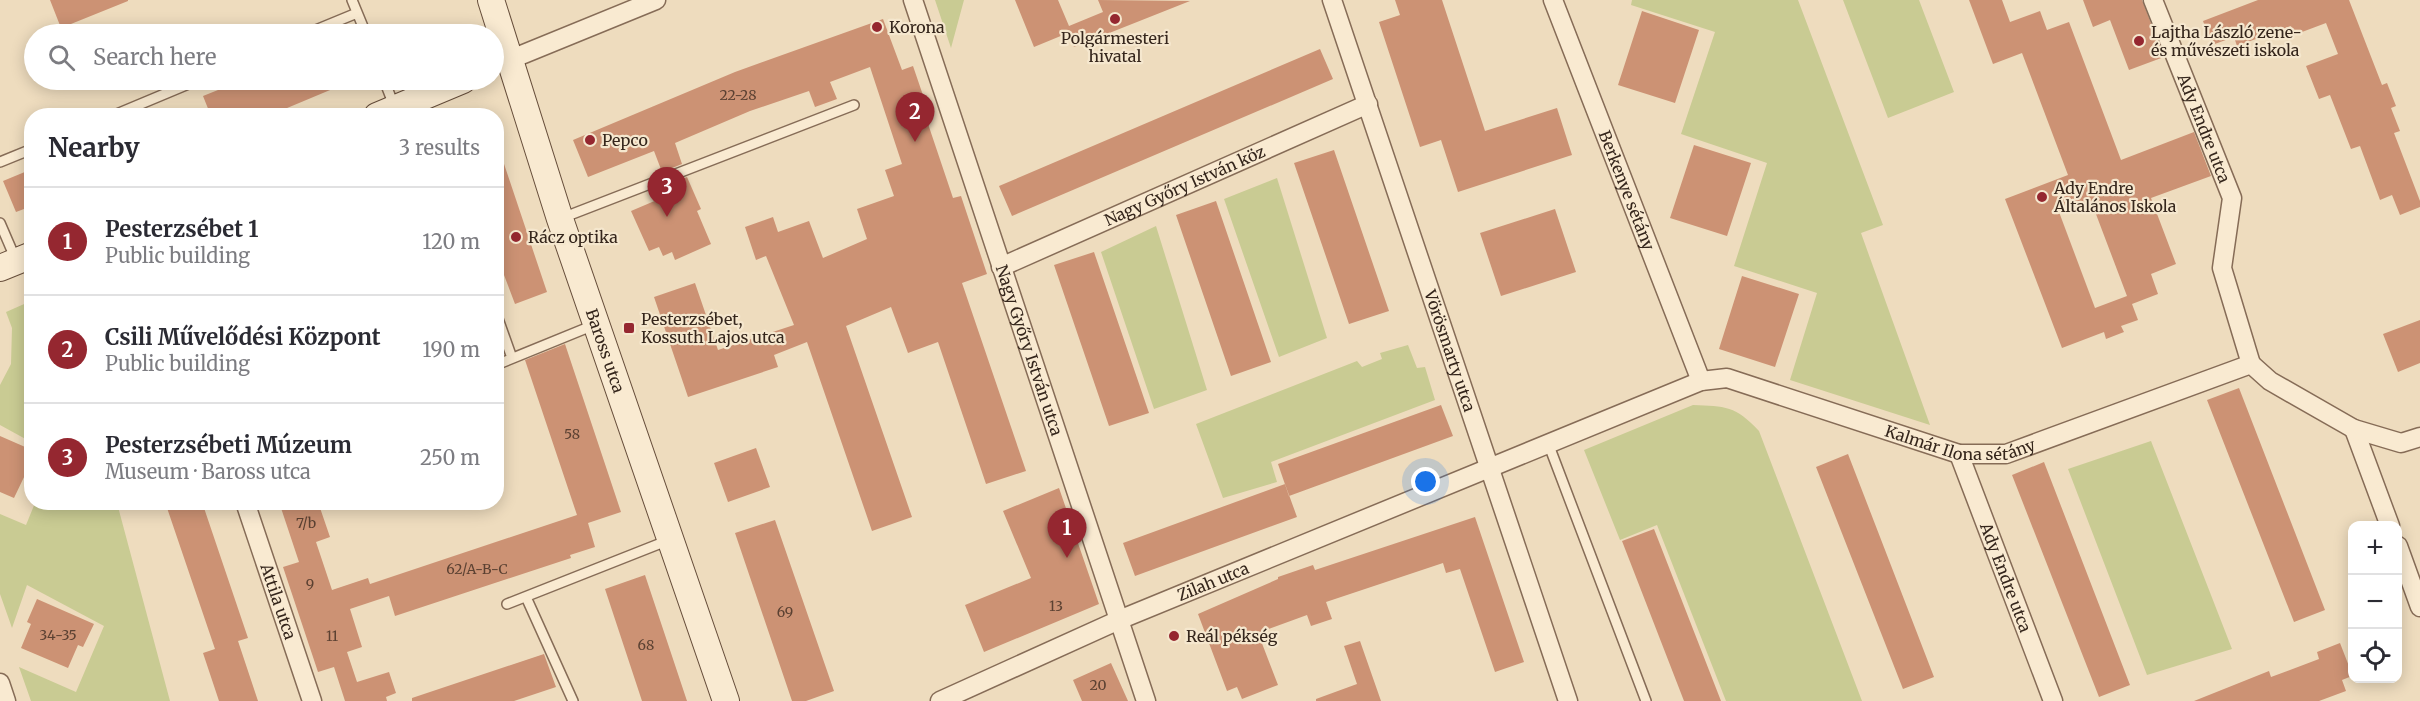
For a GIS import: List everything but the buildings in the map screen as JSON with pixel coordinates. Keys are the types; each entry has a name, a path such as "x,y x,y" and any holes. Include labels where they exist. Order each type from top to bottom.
{"street":[{"name":"Baross utca","path":"491,0 495,24"},
{"path":"504,62 656,0"},
{"name":"Nagy Győry István utca","path":"913,0 1146,701"},
{"name":"Vörösmarty utca","path":"1332,0 1568,701"},
{"name":"Berkenye sétány","path":"1553,0 1701,381"},
{"name":"Ady Endre utca","path":"2153,0 2232,198 2222,268 2251,364"},
{"name":"Baross utca","path":"504,71 597,324 726,701"},
{"path":"396,108 439,90"},
{"name":"Nagy Győry István köz","path":"1001,267 1368,105"},
{"path":"2251,364 2270,381 2354,429 2401,443 2420,437"},
{"name":"Kalmár Ilona sétány","path":"1489,467 1701,381 1727,378 1959,454 2006,454 2251,364"},
{"path":"2354,429 2388,521"},
{"name":"Ady Endre utca","path":"1959,454 2053,701"},
{"name":"Zilah utca","path":"940,701 1119,620 1489,467"},
{"name":"Attila utca","path":"248,510 312,701"},
{"path":"2402,559 2420,607"},
{"path":"0,683 6,701"}],"lane":[{"path":"352,0 362,24"},
{"path":"330,24 357,13"},
{"path":"131,108 174,90"},
{"path":"385,90 386,108"},
{"path":"560,219 854,105"},
{"path":"0,162 24,152"},
{"path":"0,223 16,262"},
{"path":"504,362 597,324"},
{"path":"504,334 513,358"},
{"path":"1548,443 1646,701"},
{"path":"507,604 671,539"},
{"path":"526,597 573,701"}],"green space":[{"path":"935,0 964,0 951,48"},
{"path":"1632,0 1798,0 1883,225 1861,233 1930,425 1790,380 1817,293 1734,266 1767,163 1681,134 1715,32 1631,5"},
{"path":"1843,0 1919,0 1954,92 1888,118"},
{"path":"1277,178 1327,338 1279,357 1224,199"},
{"path":"1156,226 1207,390 1154,409 1101,252"},
{"path":"24,304 24,438 0,425 0,385 11,364 12,328 6,312"},
{"path":"1408,345 1417,368 1425,367 1435,400 1271,462 1277,482 1223,498 1196,424 1357,361 1362,367 1382,359 1380,353"},
{"path":"1693,405 1729,409 1743,417 1759,431 1862,701 1726,701 1657,525 1620,540 1584,450"},
{"path":"2151,441 2232,649 2147,675 2068,469"},
{"path":"32,510 119,510 170,701 31,701 19,667 76,692 104,626 27,585 12,628 0,594 0,514 26,525"}],"place":[{"name":"Polgármesteri hivatal","path":"1115,19"},
{"name":"Korona","path":"877,27"},
{"name":"Lajtha László zene- és művészeti iskola","path":"2139,41"},
{"name":"Pepco","path":"590,140"},
{"name":"Csili Művelődési Központ","path":"915,142"},
{"name":"Ady Endre Általános Iskola","path":"2042,197"},
{"name":"Pesterzsébeti Múzeum","path":"667,217"},
{"name":"Rácz optika","path":"516,237"},
{"name":"Pesterzsébet, Kossuth Lajos utca","path":"629,328"},
{"name":"Pesterzsébet 1","path":"1067,558"},
{"name":"Reál pékség","path":"1174,636"}]}
